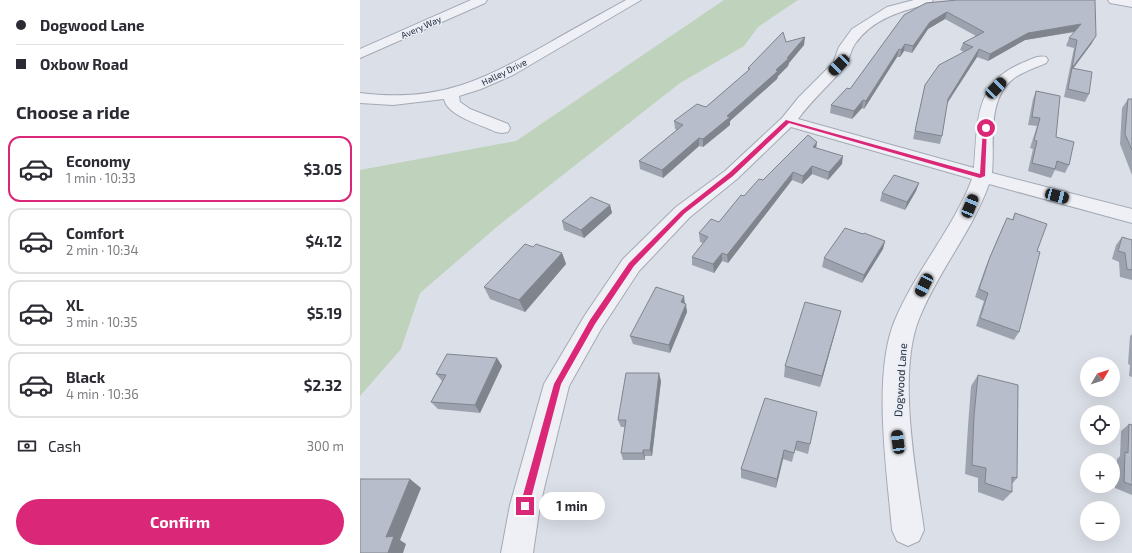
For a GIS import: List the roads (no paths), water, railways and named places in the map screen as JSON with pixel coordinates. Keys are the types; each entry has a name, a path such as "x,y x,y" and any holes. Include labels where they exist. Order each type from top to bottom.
{"street":[{"name":"Avery Way","path":"360,54 481,0"},
{"name":"Halley Drive","path":"360,98 402,100 450,94 502,75 635,0"},
{"path":"518,553 525,506 558,384 592,322 631,265 683,212 731,174 788,121 804,100 839,65 846,47 857,32 891,10 927,0"},
{"path":"1114,0 1132,3"},
{"name":"Dogwood Lane","path":"908,530 897,427 899,363 904,327 930,274 954,238 970,206 982,176 986,128 990,103 996,88 1008,76 1041,60"},
{"path":"450,94 453,104 464,112 502,128"},
{"path":"788,121 982,176 1132,216"}]}
